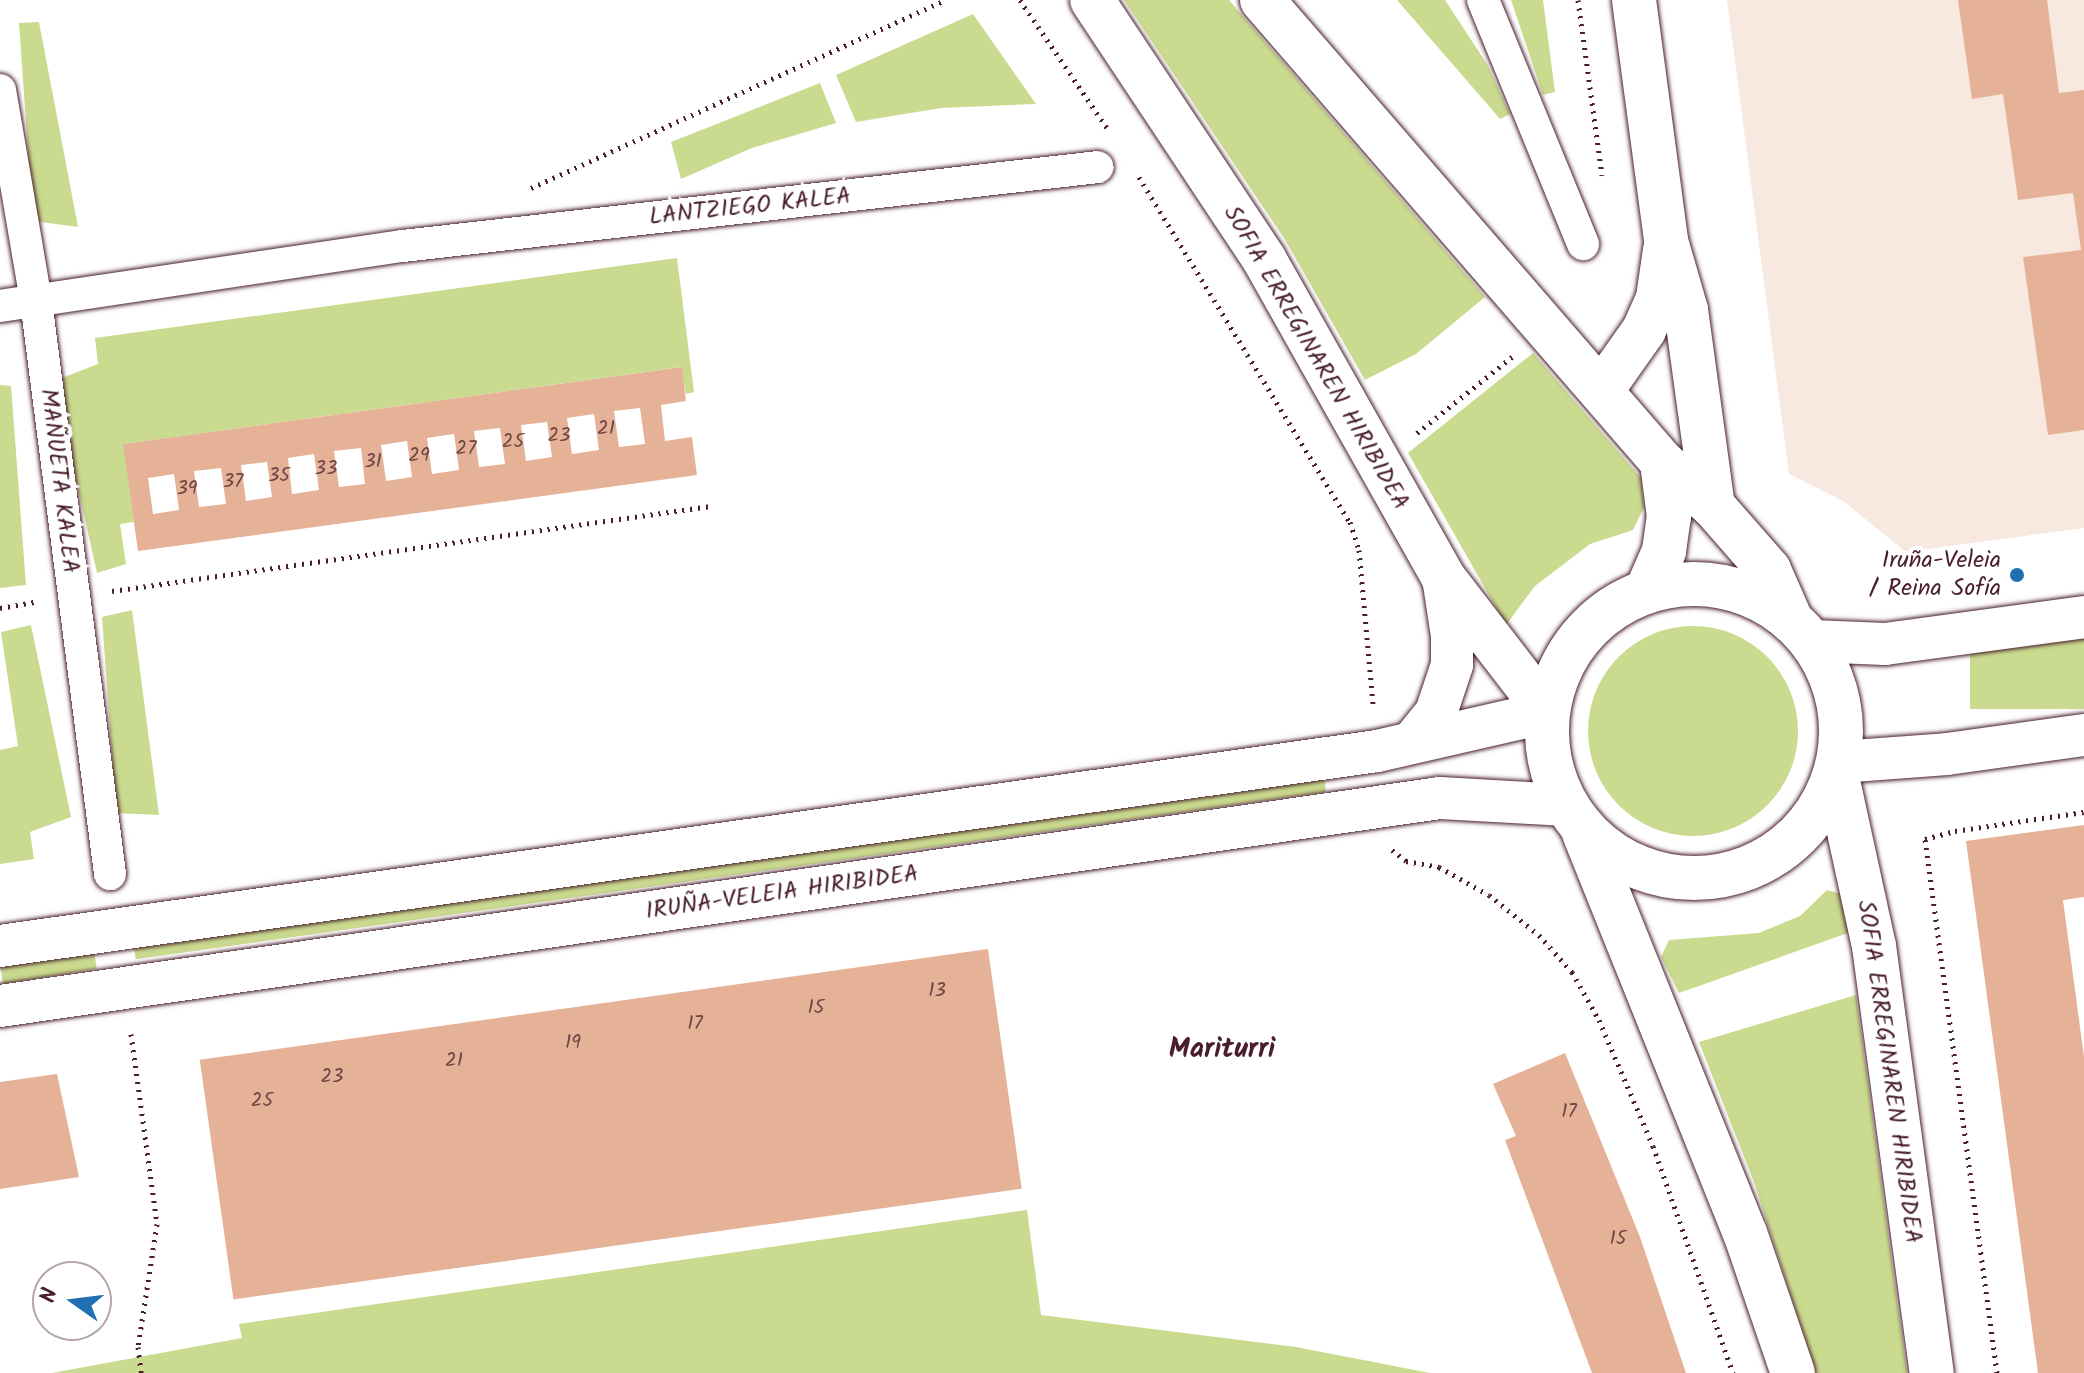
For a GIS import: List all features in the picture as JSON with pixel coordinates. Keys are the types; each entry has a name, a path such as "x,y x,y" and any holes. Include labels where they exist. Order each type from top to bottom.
{"main road":[{"name":"SOFIA ERREGINAREN HIRIBIDEA","path":"1092,0 1264,259 1443,577 1547,712"},
{"path":"1262,0 1662,462 1713,506 1769,570 1832,678 1842,719 1837,767 1814,819 1776,855 1727,876 1675,880 1625,864 1574,818"},
{"path":"1634,0 1666,241 1686,310 1713,506"},
{"path":"1601,391 1648,320 1658,298 1666,241"},
{"path":"1647,590 1664,551 1669,517 1662,462"},
{"path":"1793,1373 1745,1233 1548,760 1547,712 1558,672 1580,636 1610,609 1647,590 1684,583 1723,585 1759,597 1801,629"},
{"name":"SOFIA ERREGINAREN HIRIBIDEA","path":"1837,767 1874,946 1932,1373"}],"street":[{"path":"1483,0 1583,244"},
{"name":"MAÑUETA KALEA","path":"0,90 36,301 110,874"},
{"name":"LANTZIEGO KALEA","path":"0,306 403,246 1098,167"},
{"path":"1396,745 1436,713 1452,665 1452,636 1443,577"},
{"path":"1801,629 1885,644 2084,617"},
{"path":"0,946 1396,745 1547,712"},
{"path":"1837,767 2084,735"},
{"name":"IRUÑA-VELEIA HIRIBIDEA","path":"0,1006 1439,798 1574,818"}],"path":[{"path":"517,194 945,0"},
{"path":"1020,0 1113,138"},
{"path":"1130,163 1350,522 1359,550 1396,745"},
{"path":"0,608 711,506"},
{"path":"1382,807 1394,854 1406,861 1439,867 1489,895 1539,935 1572,972 1599,1020 1653,1146 1733,1373"},
{"path":"1997,1373 1925,839 1955,831 2084,812"},
{"path":"126,989 157,1224 138,1347 141,1373"}],"shaded area":[{"path":"1727,0 2084,0 2084,528 1906,552 1843,501 1789,474"}],"green space":[{"path":"1124,0 1229,0 1485,297 1416,354 1365,380 1284,238"},
{"path":"1397,0 1445,0 1487,64 1510,114 1500,119"},
{"path":"1511,0 1543,0 1555,92 1543,95"},
{"path":"973,14 1036,104 941,108 856,122 836,75"},
{"path":"39,22 78,227 33,221 19,23"},
{"path":"820,83 836,123 752,148 681,179 671,142"},
{"path":"677,258 694,392 686,394 681,367 124,444 134,522 120,524 126,564 97,573 54,381 98,364 95,338"},
{"path":"1533,353 1641,478 1644,507 1633,530 1590,544 1535,586 1506,625 1408,453"},
{"path":"0,385 11,386 26,585 0,588"},
{"path":"132,610 159,815 116,813 102,617"},
{"path":"31,625 71,817 30,832 34,859 0,864 0,750 18,746 1,632"},
{"path":"1693,626 1733,634 1767,657 1790,691 1798,731 1790,771 1767,805 1733,828 1693,836 1653,828 1619,805 1596,771 1588,731 1596,691 1619,657 1653,634"},
{"path":"1970,638 2084,638 2084,709 1970,709"},
{"path":"1324,777 1326,792 136,959 134,944"},
{"path":"1827,890 1845,895 1848,933 1679,993 1661,957 1669,940 1759,933 1800,916"},
{"path":"94,951 97,969 3,984 0,966"},
{"path":"1856,995 1907,1373 1816,1373 1754,1182 1699,1042"},
{"path":"1027,1210 1041,1315 1296,1347 1430,1373 52,1373 242,1338 239,1324"}],"building":[{"path":"1958,0 2047,0 2059,93 2084,90 2084,430 2048,435 2023,257 2081,250 2073,193 2018,200 2003,94 1972,99"},
{"path":"682,367 686,401 661,405 665,441 692,437 697,475 138,551 123,444","holes":["640,408 645,444 619,447 614,411","594,414 599,450 572,454 567,418","547,422 552,457 526,461 521,425","500,428 505,464 479,467 474,431","454,434 459,470 432,474 427,438","407,441 412,477 386,481 381,445","361,448 365,484 339,487 334,451","314,454 319,490 292,494 288,458","267,462 272,497 246,501 241,465","221,468 226,504 199,507 194,471","174,474 179,510 153,514 148,478"]},
{"path":"2084,825 2084,897 2063,900 2084,1057 2084,1373 2038,1373 1966,841"},
{"path":"988,949 1022,1189 233,1299 200,1060"},
{"path":"1565,1053 1640,1237 1686,1373 1592,1373 1505,1140 1516,1136 1493,1084"},
{"path":"57,1074 79,1177 0,1189 0,1082"}],"place":[{"name":"Iruña-Veleia / Reina Sofía","path":"2017,575"}],"district":[{"name":"Mariturri","path":"1222,1050"}]}
